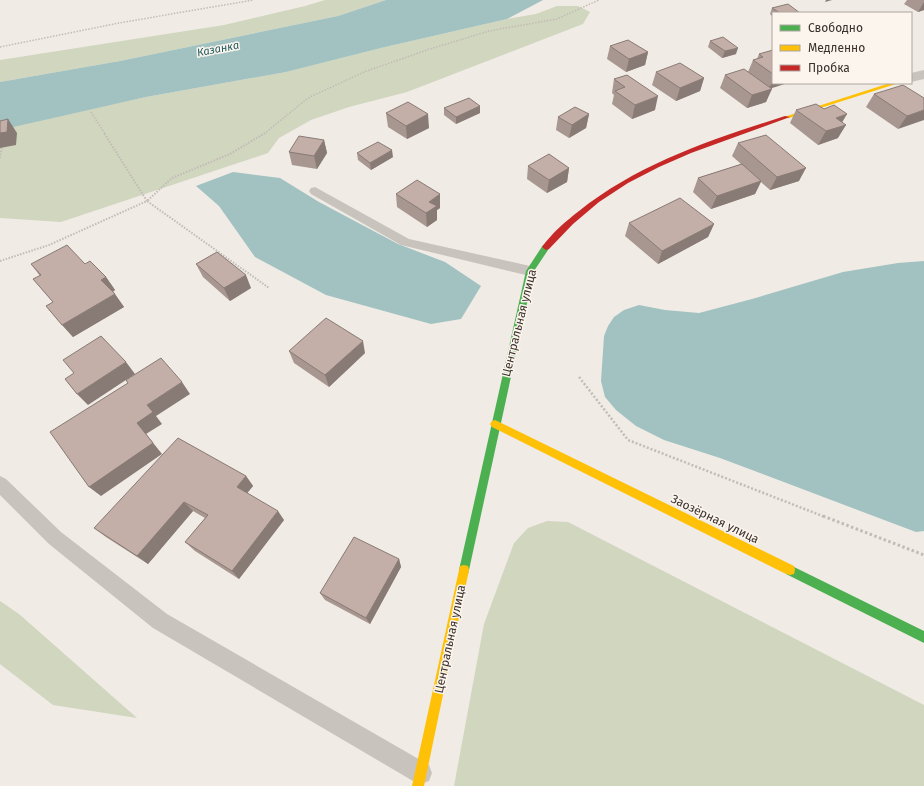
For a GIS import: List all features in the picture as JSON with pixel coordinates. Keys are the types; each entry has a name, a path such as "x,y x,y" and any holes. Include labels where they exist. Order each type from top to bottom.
{"street":[{"path":"912,78 924,74"},
{"name":"Центральная улица","path":"420,780 495,424 530,270 546,246 562,228 599,198 636,175 725,137 893,84"},
{"name":"Заозёрная улица","path":"495,424 924,637"}],"lane":[{"path":"315,191 405,242 530,270"},
{"path":"0,484 54,538 160,621 420,780"}],"path":[{"path":"0,47 254,0"},
{"path":"0,261 49,245 147,201 172,178 230,154 270,131 282,118 308,98 364,72 430,49 489,31 557,19 599,0"},
{"path":"91,112 147,201 269,288"},
{"path":"0,158 2,144"},
{"path":"579,377 628,440 924,555"}],"green space":[{"path":"325,0 386,0 338,16 120,61 0,82 0,60 224,25"},
{"path":"557,6 578,6 590,12 583,24 407,92 349,107 311,120 279,138 268,153 61,222 0,218 0,129 146,97 286,72 381,48 507,19 536,14"},
{"path":"547,521 568,522 924,705 924,786 454,786 484,624 514,543 528,528"},
{"path":"0,601 19,614 137,718 53,705 0,664"}],"water":[{"name":"Казанка","path":"386,0 543,0 507,19 286,72 146,97 0,130 0,82 120,61 338,16"},
{"path":"233,172 280,178 319,202 398,244 445,262 481,286 461,319 431,324 326,295 255,257 219,206 196,186"},
{"path":"924,261 924,531 916,532 720,458 664,440 636,426 616,410 605,397 601,381 604,336 614,317 624,310 639,305 665,310 699,313 843,272 898,263"}],"building":[{"path":"788,4 799,12 778,12 772,8"},
{"path":"723,37 738,48 725,51 710,41"},
{"path":"628,40 648,52 629,59 610,46"},
{"path":"772,50 772,73 753,60 763,57 759,54"},
{"path":"680,63 704,78 680,88 656,72"},
{"path":"744,69 772,89 752,95 725,75"},
{"path":"627,75 658,96 635,105 615,91 625,87 614,79"},
{"path":"903,85 924,98 924,110 907,116 874,94"},
{"path":"469,98 480,106 456,117 444,108"},
{"path":"408,102 428,114 406,126 386,113"},
{"path":"816,104 824,109 834,105 847,114 836,118 846,125 826,131 796,110"},
{"path":"575,107 589,114 572,125 558,117"},
{"path":"8,119 7,132 0,133 0,121"},
{"path":"766,135 806,168 777,177 738,143"},
{"path":"299,136 324,140 314,156 289,152"},
{"path":"378,142 392,150 370,163 357,153"},
{"path":"549,154 569,168 549,180 528,166"},
{"path":"742,164 761,181 717,196 698,178"},
{"path":"417,180 440,194 429,202 437,206 426,213 396,194"},
{"path":"680,198 714,224 662,251 629,223"},
{"path":"67,245 85,264 90,261 106,277 101,280 115,294 62,325 46,306 53,302 33,279 41,275 31,264"},
{"path":"217,252 246,275 224,288 196,264"},
{"path":"326,318 363,341 325,375 289,351"},
{"path":"101,336 126,362 77,394 65,379 74,373 63,360"},
{"path":"161,358 182,382 147,405 153,412 137,423 153,443 89,487 50,432 128,383 126,380"},
{"path":"178,438 246,476 237,487 278,511 232,571 185,542 208,515 184,502 137,556 94,528"},
{"path":"354,537 399,559 366,618 320,593"}],"traffic: fast":[{"path":"464,570 530,271 546,247"},
{"path":"790,570 924,637"}],"traffic: slow":[{"path":"787,117 893,84"},
{"path":"495,424 790,570"},
{"path":"418,786 464,570"}],"traffic: jam":[{"path":"546,247 570,222 597,200 626,182 689,151 787,117"}]}
